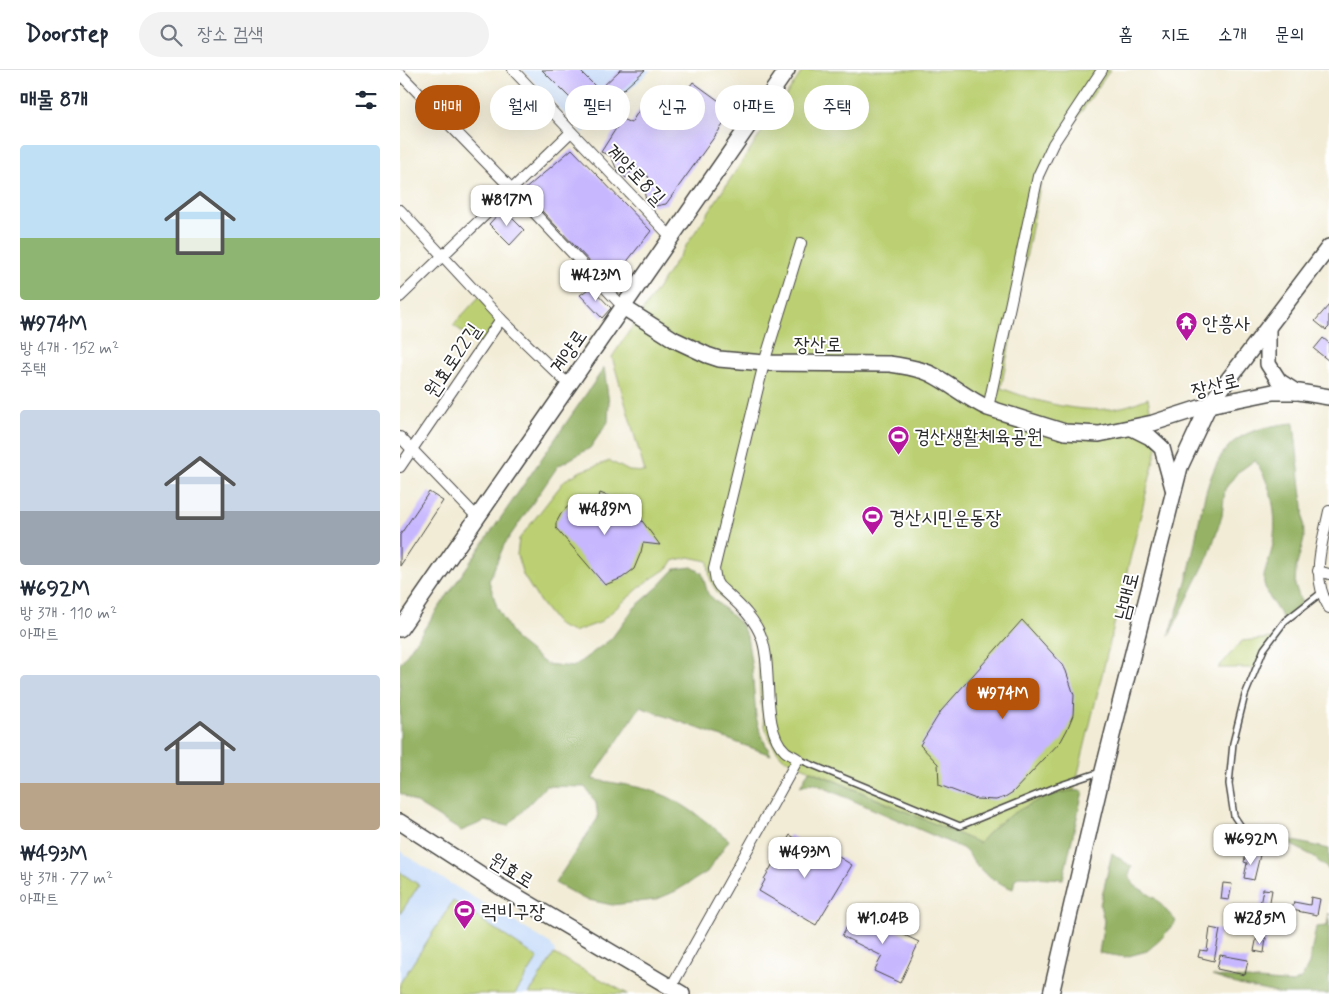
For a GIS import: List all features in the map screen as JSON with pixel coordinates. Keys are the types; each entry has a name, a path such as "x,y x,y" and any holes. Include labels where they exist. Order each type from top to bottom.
{"street":[{"name":"계양로8길","path":"513,70 671,237"},
{"name":"계양로","path":"400,629 787,70"},
{"path":"988,408 1038,176 1053,144 1102,70"},
{"name":"장산로","path":"402,74 623,307 660,332 707,355 735,361 764,363 889,364 903,366 930,374 988,408 1065,432 1099,434 1132,428 1209,405 1273,392 1296,392 1329,397"},
{"path":"400,297 571,132"},
{"name":"원효로22길","path":"400,210 501,319 400,467"},
{"path":"677,991 798,759 784,750 773,728 765,648 759,631 748,614 719,586 714,569 764,363 801,243"},
{"name":"남매로","path":"1051,994 1103,771 1173,488 1186,452 1209,405 1329,247"},
{"path":"501,319 569,385"},
{"path":"1268,328 1268,364 1280,381 1296,392"},
{"path":"1132,428 1150,437 1162,448 1173,488"},
{"path":"400,437 477,518"},
{"path":"1329,514 1318,571 1321,593 1329,608"},
{"path":"1318,571 1329,574"},
{"name":"원효로","path":"400,822 499,886 677,991"}],"lane":[{"path":"1250,840 1234,816 1229,784 1233,743 1245,694 1264,649 1285,620 1321,593"},
{"path":"798,759 960,826 1058,786 1103,771"}],"shaded area":[{"path":"523,70 651,70 630,89 630,85 565,85 565,114 555,104 555,85 537,85"},
{"path":"400,851 551,944 555,952 529,994 400,994"}],"green space":[{"name":"경산생활체육공원","path":"803,70 1110,70 1053,153 1041,181 1001,388 1060,406 1076,408 1107,409 1122,407 1148,398 1157,448 1074,790 1043,799 996,825 979,843 783,758 773,745 763,715 753,634 746,620 718,594 710,578 708,561 689,557 673,561 669,567 645,583 599,623 573,632 559,626 540,602 523,575 517,555 519,539 565,480 581,471 610,461 629,471 645,472 612,357 763,130 794,130 793,85"},
{"path":"479,297 499,319 481,345 453,325"},
{"path":"604,368 609,403 608,422 590,448 558,466 504,545 489,581 497,607 515,639 546,664 573,667 611,639 634,608 675,569 692,567 702,573 708,594 740,623 747,636 756,717 761,735 771,755 640,707 592,779 640,788 668,797 692,811 729,840 707,872 676,891 655,900 612,905 584,899 555,883 598,818 596,803 585,787 546,786 508,826 485,821 461,831 400,793 400,664"},
{"path":"1294,423 1303,506 1304,539 1296,568 1295,585 1303,607 1285,621 1265,587 1264,574 1271,553 1275,529 1271,493 1255,460 1237,473 1225,489 1222,516 1209,555 1169,636 1191,563 1206,492 1219,460 1228,447 1250,432"},
{"path":"1272,638 1256,668 1218,668 1242,641"},
{"path":"809,770 979,843 998,824 1038,800 1061,793 1083,791 1063,879 1020,876 1015,879 1013,889 1008,887 992,879 982,871 962,848 813,783 800,787"},
{"path":"1276,837 1329,849 1329,870 1311,855"},
{"path":"1112,853 1132,867 1129,875 1134,885 1155,898 1176,921 1160,940 1147,951 1125,957 1099,953 1104,921 1100,905"},
{"path":"400,872 419,885 400,914"},
{"name":"럭비구장","path":"453,901 538,958 515,994 400,994 400,983"},
{"path":"1329,913 1329,994 1281,994 1239,985 1212,976 1293,983 1301,979 1309,964 1316,927 1327,926"},
{"path":"554,954 628,994 529,994"}],"building":[{"path":"542,70 579,70 594,85 565,85 565,93"},
{"path":"620,70 645,70 628,85 604,85"},
{"path":"705,91 715,98 715,130 719,130 666,204 655,206 646,201 644,190 649,177 634,168 626,178 617,170 611,156 601,152 615,130 630,130 631,123 640,109 640,130 705,130"},
{"path":"572,149 651,231 610,283 523,191"},
{"path":"503,209 524,230 510,245 489,224"},
{"path":"591,287 611,308 602,318 580,295"},
{"path":"1329,305 1329,327 1326,330 1315,321"},
{"path":"1323,338 1329,343 1329,361 1314,349"},
{"path":"429,492 443,501 400,566 400,535"},
{"path":"600,493 626,503 634,510 660,545 643,543 634,569 622,578 605,585 556,528 556,523 562,512 572,503 586,499 598,501"},
{"path":"1022,620 1063,665 1074,695 1073,715 1061,741 1013,792 996,800 976,799 939,785 938,764 920,745 941,711"},
{"path":"790,835 823,855 826,849 852,865 816,925 759,891"},
{"path":"1246,853 1260,855 1254,880 1244,878 1247,863 1244,862"},
{"path":"1223,883 1232,884 1229,900 1221,899"},
{"path":"1263,889 1272,890 1269,907 1260,905"},
{"path":"1311,897 1320,899 1317,915 1292,910 1294,902 1310,905"},
{"path":"1234,905 1252,908 1249,924 1231,921"},
{"path":"854,911 919,942 900,983 874,971 882,956 842,936"},
{"path":"1210,928 1220,930 1214,961 1198,957 1200,950 1207,951"},
{"path":"1257,936 1266,938 1264,953 1254,951"},
{"path":"1220,955 1248,960 1245,975 1217,969"}],"place":[{"name":"안흥사","path":"1186,342"},
{"name":"경산생활체육공원","path":"898,455"},
{"name":"경산시민운동장","path":"873,536"},
{"name":"럭비구장","path":"465,930"}]}
